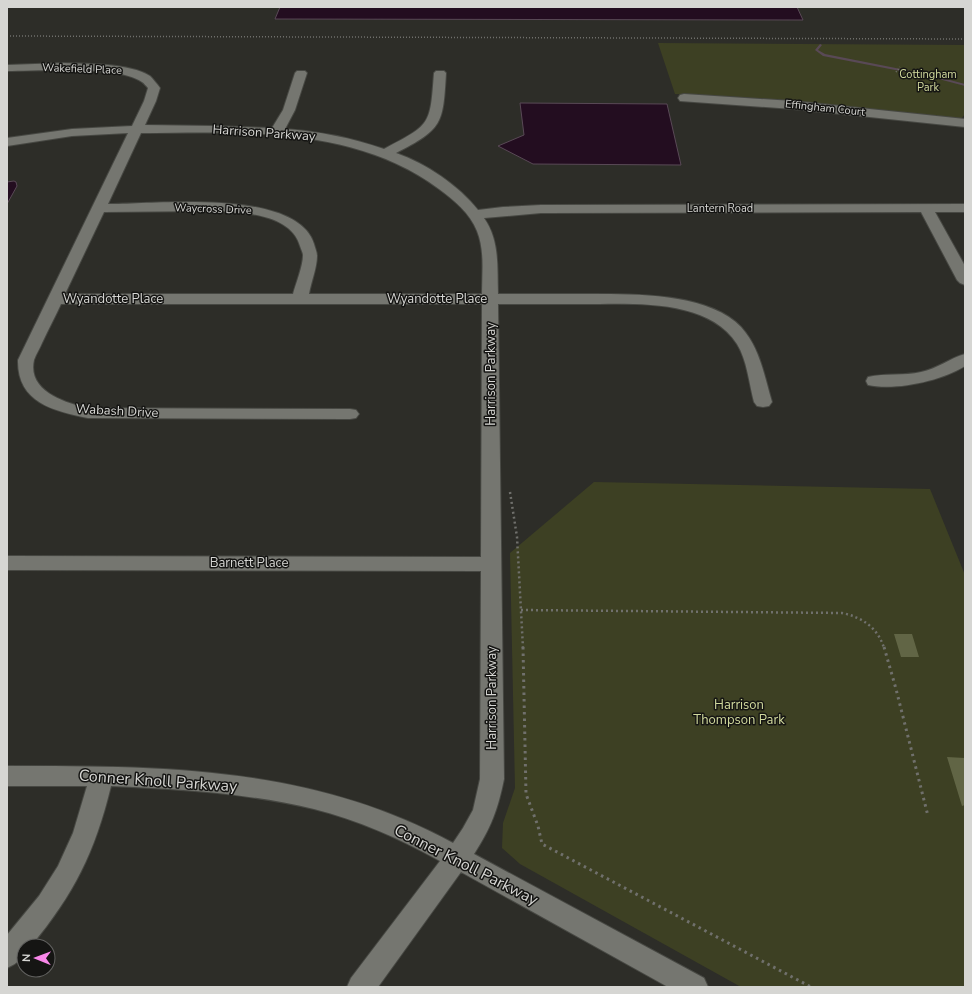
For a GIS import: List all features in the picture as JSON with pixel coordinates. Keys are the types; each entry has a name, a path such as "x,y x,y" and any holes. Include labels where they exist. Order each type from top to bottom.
{"street":[{"name":"Wakefield Place","path":"7,68 106,68 128,71 141,75 151,82 154,92 137,130"},
{"path":"277,131 289,110 301,73"},
{"path":"385,154 422,133 432,123 436,114 440,73"},
{"name":"Effingham Court","path":"684,98 793,105 965,123"},
{"name":"Harrison Parkway","path":"7,142 67,132 137,130 277,131 324,138 385,154 432,176 462,201 475,215 484,230 489,248 490,299 492,779 485,811 472,836 458,858 361,987"},
{"name":"Wabash Drive","path":"137,130 30,350 25,369 28,381 32,387 44,398 61,407 109,414 350,414"},
{"name":"Waycross Drive","path":"99,208 232,208 259,212 281,219 302,234 309,249 310,255 300,299"},
{"path":"926,208 965,280"},
{"name":"Lantern Road","path":"475,215 503,211 541,209 965,208"},
{"name":"Wyandotte Place","path":"54,299 650,300 676,303 696,309 724,322 740,336 745,344 750,358 763,402"},
{"path":"874,381 892,381 928,376 945,371 965,359"},
{"name":"Barnett Place","path":"7,563 490,564"},
{"name":"Conner Knoll Parkway","path":"7,776 102,776 190,780 250,787 314,800 354,812 420,837 694,987"},
{"path":"7,954 60,888 70,869 86,831 102,776"}],"path":[{"path":"7,36 965,39"},
{"path":"896,72 900,67"},
{"path":"510,488 517,537 521,610 524,675 526,794 534,814 542,844 810,987"},
{"path":"521,610 838,612 860,617 876,631 881,638 928,816"}],"green space":[{"name":"Cottingham Park","path":"658,43 964,45 965,114 961,119 741,97 675,94"},
{"name":"Harrison Thompson Park","path":"594,482 930,489 965,575 965,987 741,987 520,864 502,848 503,823 515,788 510,553"}],"shaded area":[{"path":"280,7 797,7 803,20 275,19"},
{"path":"520,103 667,104 681,165 533,164 498,146 524,135"},
{"path":"7,182 16,182 17,186 7,204"}],"building":[{"path":"894,634 912,634 919,657 901,657"},
{"path":"947,757 965,758 965,805 962,806"}],"waterway":[{"path":"821,45 816,50 824,55 931,76 965,85"}]}
